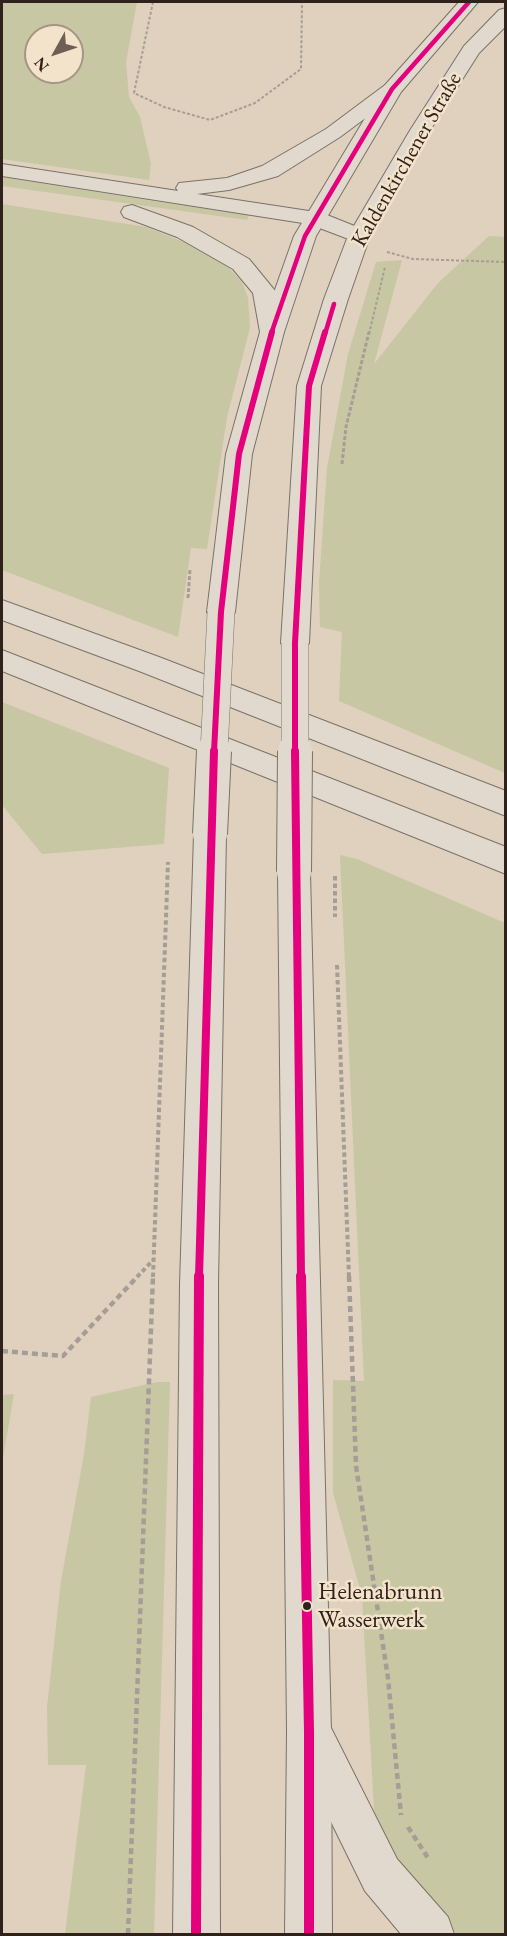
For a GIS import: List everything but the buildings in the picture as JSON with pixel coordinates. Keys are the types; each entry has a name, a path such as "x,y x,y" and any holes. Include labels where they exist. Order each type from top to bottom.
{"main road":[{"name":"Kaldenkirchener Straße","path":"196,1935 199,1284 210,834 221,612 239,454 272,332 309,227 392,89 469,2"},
{"name":"Kaldenkirchener Straße","path":"309,1935 309,1732 294,872 295,643 309,386 336,299 359,236 419,132 471,51 506,14"},
{"path":"76,182 184,188 229,184 270,171 295,157 333,134 392,89"},
{"path":"2,170 359,236"},
{"path":"272,332 264,292 241,264 185,232 121,211 309,227"},
{"path":"2,598 149,664"},
{"path":"2,610 149,664 506,804"},
{"path":"2,660 506,861"},
{"path":"309,1732 381,1875 431,1935"}],"path":[{"path":"153,2 134,93 164,107 210,120 255,103 301,69 302,2"},
{"path":"340,474 349,415 389,253 413,259 506,262"},
{"path":"128,1935 169,855"},
{"path":"335,917 336,929"},
{"path":"336,953 356,1466 388,1678 402,1816 434,1867"},
{"path":"2,1351 63,1356 154,1259"}],"green space":[{"path":"2,2 137,2 126,62 129,97 140,117 151,164 149,180 2,159"},
{"path":"2,177 249,215 247,220 2,186"},
{"path":"2,204 146,227 217,255 242,282 248,298 250,328 227,417 207,549 191,548 178,637 2,570"},
{"path":"489,236 506,237 505,773 339,701 342,632 320,627 319,583 327,468 348,354 376,262 402,260 374,364 438,283"},
{"path":"2,702 169,768 164,844 42,854 2,805"},
{"path":"340,855 357,859 505,923 505,1934 457,1934 433,1911 375,1827 362,1596 333,1493 333,1380 364,1381"},
{"path":"157,1382 170,1382 154,1934 65,1934 86,1765 48,1765 47,1707 61,1581 84,1454 91,1397"},
{"path":"14,1394 2,1464 2,1395"}],"transit line":[{"path":"196,1934 199,1284 210,834 221,612 239,454 272,332 305,236 392,89 469,2"},
{"path":"309,1934 309,1732 294,872 295,643 309,386 334,304"}],"place":[{"name":"Helenabrunn Wasserwerk","path":"307,1606"}]}
